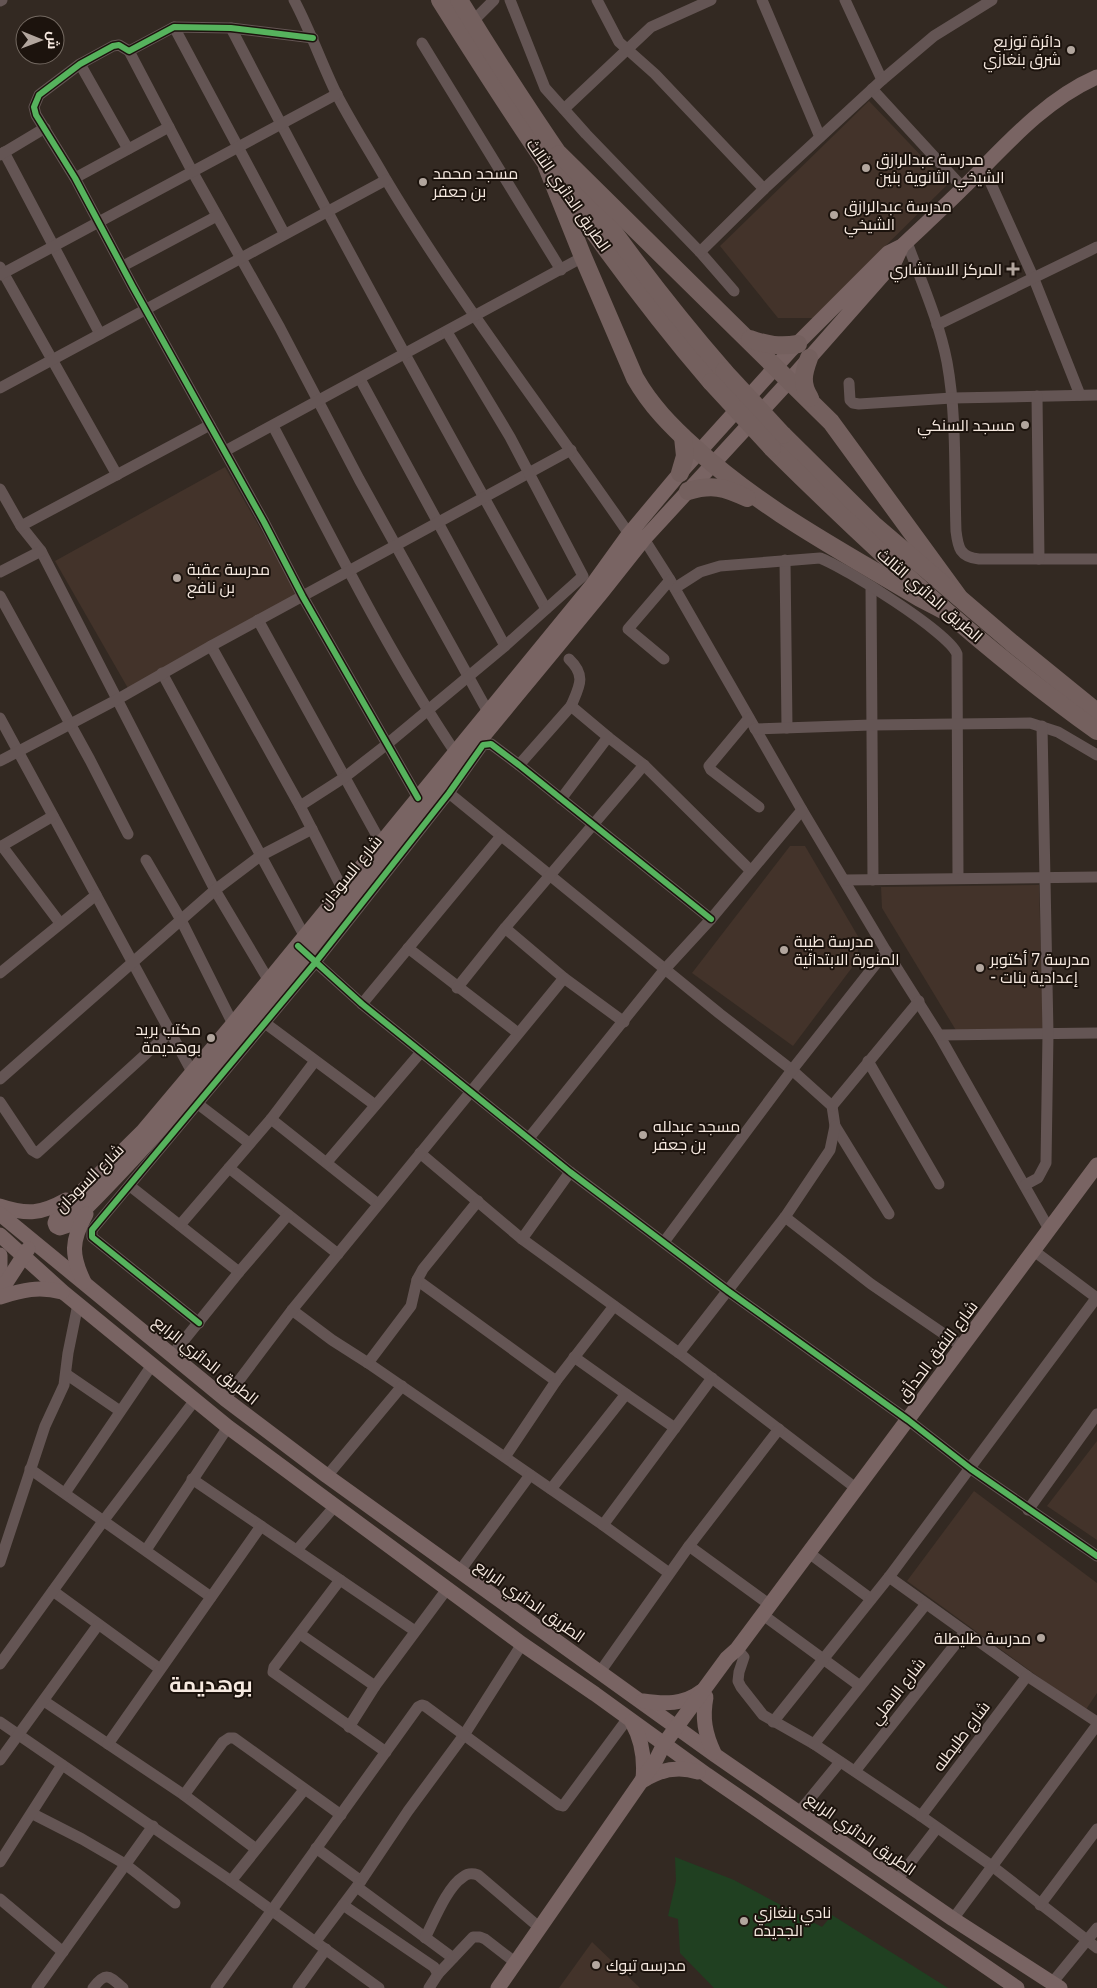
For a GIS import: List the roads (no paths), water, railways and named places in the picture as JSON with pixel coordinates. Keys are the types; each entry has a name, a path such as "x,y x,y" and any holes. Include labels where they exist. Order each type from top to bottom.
{"highway":[{"name":"الطريق الدائري الثالث","path":"440,0 553,161"},
{"name":"الطريق الدائري الثالث","path":"458,0 553,161 571,201 656,314 778,442 856,531 943,610 1097,731"},
{"path":"553,161 583,257 644,394 662,417 713,464 772,509 943,610"},
{"path":"553,161 748,339 831,422 958,596"},
{"path":"748,339 771,346 798,344"},
{"path":"809,358 803,375 803,383 812,403"},
{"path":"680,473 685,456 683,437"},
{"name":"الطريق الدائري الثالث","path":"778,442 1012,643 1097,712"},
{"path":"688,492 701,488 720,487 772,509"}],"main road":[{"path":"637,537 680,473 776,367 888,253 904,244 963,188 983,166 1040,114 1066,94 1097,77"},
{"path":"637,537 688,492 895,261 904,244"},
{"name":"شارع السودان","path":"87,1197 269,981 306,950 343,890 488,712 549,646 637,537"},
{"name":"شارع السودان","path":"87,1197 120,1175 164,1125 306,950 445,790 549,646"},
{"name":"شارع النفق الحدأق","path":"498,1988 666,1746 732,1661 735,1652 1097,1165"},
{"path":"0,1206 29,1213 41,1212 87,1197"},
{"path":"85,1283 77,1266 74,1255 74,1243 87,1197"},
{"name":"الطريق الدائري الرابع","path":"0,1214 225,1399 326,1476 715,1755 953,1918 1056,1985"},
{"path":"0,1235 63,1292 194,1400 380,1540 706,1775 1017,1988"},
{"path":"0,1292 34,1243"},
{"path":"0,1255 0,1280"},
{"path":"0,1297 27,1289 39,1288 63,1292"},
{"path":"380,1540 392,1524"},
{"path":"638,1700 673,1703 707,1692"},
{"path":"707,1692 704,1708 705,1730 715,1755"},
{"path":"630,1719 637,1731 643,1753 642,1781 660,1772 679,1768 690,1769 706,1775"}],"street":[{"path":"294,0 337,94 386,180 475,316 571,450 673,584 802,810 886,951 919,1002 1049,1229"},
{"path":"472,22 494,0"},
{"path":"510,0 545,88 700,252 734,291"},
{"path":"597,0 612,32 619,42 662,81 764,189"},
{"path":"680,0 685,11"},
{"path":"564,109 651,27 711,0"},
{"path":"762,0 820,137"},
{"path":"845,0 882,80"},
{"path":"700,252 764,189 882,80 934,36 992,0"},
{"path":"129,51 174,28 231,28 313,38"},
{"path":"174,28 284,233"},
{"path":"231,28 327,212 546,609"},
{"path":"422,43 560,270"},
{"path":"418,798 303,597 264,522 75,178 36,115 34,107 38,95 80,64 113,46 120,45 129,51 192,171 319,401 359,479 488,712"},
{"path":"80,64 128,149"},
{"path":"872,89 963,188"},
{"path":"117,475 1,272 337,94"},
{"path":"75,178 169,127"},
{"path":"45,128 2,154 100,334"},
{"path":"983,166 1034,279 1080,395"},
{"path":"1,385 100,334 284,233 386,180"},
{"path":"123,266 217,216"},
{"path":"904,244 936,325 946,360 952,398 956,531 958,544 963,554 979,560 1097,559"},
{"path":"936,325 1097,248"},
{"path":"225,452 583,257"},
{"path":"300,806 345,777 386,745 506,646 583,576 510,437 447,332"},
{"path":"360,379 506,646"},
{"path":"849,383 850,400 853,403 859,404 952,398 1097,395"},
{"path":"1037,396 1039,559"},
{"path":"21,526 210,425"},
{"path":"273,426 349,571 427,710 455,752"},
{"path":"0,761 118,699 258,620 440,523 571,450"},
{"path":"0,489 21,526 41,551 216,890 269,981"},
{"path":"0,572 41,551"},
{"path":"664,659 628,629 673,584 700,572 720,566 820,558 871,587 915,616 955,649 957,654 958,878"},
{"path":"785,560 787,728"},
{"path":"871,587 873,880"},
{"path":"0,596 128,834"},
{"path":"258,620 381,844"},
{"path":"211,646 300,806 343,890"},
{"path":"519,765 571,706 581,683 575,664 569,659"},
{"path":"162,673 238,810 306,950 362,1004 570,1172 728,1291 908,1420 1028,1510 1097,1556"},
{"path":"571,706 644,765 751,871"},
{"path":"0,718 192,1072"},
{"path":"749,718 709,766 711,770 759,807"},
{"path":"755,729 1010,722 1042,726 1058,732 1097,755"},
{"path":"1025,1185 1038,1178 1046,1163 1048,1034 1042,726"},
{"path":"561,799 608,737"},
{"path":"679,1353 785,1217 830,1150 835,1126 832,1106 792,1070 549,876 445,790 483,745 491,744 711,918"},
{"path":"457,988 505,928 595,825 644,765"},
{"path":"529,1138 665,969 711,918 802,810"},
{"path":"53,816 1,847 60,924"},
{"path":"0,1079 216,890 260,856 312,829"},
{"path":"362,1004 502,836"},
{"path":"146,860 182,920 232,1024"},
{"path":"845,880 1097,877"},
{"path":"0,972 96,895"},
{"path":"505,928 564,978 624,1022"},
{"path":"408,948 518,1034"},
{"path":"199,1323 92,1237 92,1230 264,1023 306,950"},
{"path":"664,1242 792,1070 886,951"},
{"path":"225,1399 292,1310 564,978"},
{"path":"832,1106 919,1002"},
{"path":"264,1023 375,1105"},
{"path":"0,1102 32,1150 37,1152 170,1032"},
{"path":"939,1036 1097,1033"},
{"path":"327,1162 421,1052"},
{"path":"180,1225 271,1119 315,1061"},
{"path":"868,1061 939,1184"},
{"path":"198,1104 249,1143"},
{"path":"271,1119 378,1204"},
{"path":"835,1126 890,1214"},
{"path":"420,1153 522,1239 679,1353 856,1488"},
{"path":"230,1168 338,1254"},
{"path":"522,1239 570,1172"},
{"path":"130,1186 239,1272"},
{"path":"368,1362 411,1306 417,1280 422,1269 478,1201"},
{"path":"172,1355 239,1272 288,1216"},
{"path":"785,1217 870,1284 963,1347"},
{"path":"773,1722 889,1577 1097,1298 1034,1251"},
{"path":"417,1280 556,1381"},
{"path":"0,1562 30,1469 54,1406 61,1394 78,1304"},
{"path":"505,1457 556,1381 614,1306"},
{"path":"292,1310 332,1340 368,1362 669,1573"},
{"path":"574,1357 675,1428"},
{"path":"65,1493 152,1365"},
{"path":"66,1374 120,1411"},
{"path":"603,1525 712,1378"},
{"path":"326,1476 402,1386"},
{"path":"551,1489 626,1394"},
{"path":"0,1664 194,1400"},
{"path":"1028,1510 1097,1414"},
{"path":"146,1550 228,1427"},
{"path":"600,1672 669,1573 779,1429"},
{"path":"30,1469 211,1597"},
{"path":"459,1572 530,1475"},
{"path":"192,1479 415,1631"},
{"path":"297,1550 335,1506"},
{"path":"108,1744 261,1526"},
{"path":"689,1546 860,1686"},
{"path":"809,1553 871,1599"},
{"path":"889,1577 1097,1724 953,1918"},
{"path":"340,1580 272,1672 386,1752"},
{"path":"349,1726 375,1686 447,1589"},
{"path":"53,1591 160,1669"},
{"path":"814,1744 926,1604"},
{"path":"0,1760 98,1624"},
{"name":"شارع الاهلي","path":"855,1771 965,1632"},
{"path":"300,1634 375,1686"},
{"path":"316,1941 359,1884 408,1811 464,1735 522,1644"},
{"path":"735,1652 744,1657 738,1681 763,1715 814,1744 855,1771 992,1866 1097,1948"},
{"name":"شارع طليطله","path":"920,1816 1027,1676"},
{"path":"44,1701 184,1795 256,1849"},
{"path":"216,1988 418,1707 422,1705 558,1805 563,1806 630,1719"},
{"path":"0,1722 231,1880 379,1988"},
{"path":"184,1795 223,1742 229,1738 234,1738 340,1815"},
{"path":"799,1812 840,1762"},
{"path":"0,1862 33,1814 62,1765"},
{"path":"231,1880 304,1790"},
{"path":"33,1814 125,1864 175,1903"},
{"path":"37,1988 153,1826"},
{"path":"897,1880 937,1828"},
{"path":"1040,1905 1097,1829"},
{"path":"316,1848 425,1938 453,1958"},
{"path":"425,1938 453,1888 463,1876 471,1873 478,1875 540,1928"},
{"path":"0,1899 63,1952"},
{"path":"343,1905 434,1967 438,1974"},
{"path":"1056,1985 1097,1928"},
{"path":"430,1988 438,1974 474,1938 480,1937 516,1963"},
{"path":"298,1988 326,1949"},
{"path":"93,1988 101,1978 106,1977 110,1977 123,1988"}],"place":[{"name":"دائرة توزيع شرق بنغازي","path":"1071,50"},
{"name":"مدرسة عبدالرازق الشيخي الثانوية بنين","path":"866,168"},
{"name":"مسجد محمد بن جعفر","path":"423,182"},
{"name":"مدرسة عبدالرازق الشيخي","path":"834,215"},
{"name":"المركز الاستشاري","path":"1013,269"},
{"name":"مسجد السنكي","path":"1025,425"},
{"name":"مدرسة عقبة بن نافع","path":"177,578"},
{"name":"مدرسة طيبة المنورة الابتدائية","path":"784,950"},
{"name":"مدرسة 7 أكتوبر - إعدادية بنات","path":"980,968"},
{"name":"مكتب بريد بوهديمة","path":"211,1038"},
{"name":"مسجد عبدلله بن جعفر","path":"643,1135"},
{"name":"مدرسة طليطلة","path":"1041,1638"},
{"name":"نادي بنغازي الجديده","path":"744,1921"},
{"name":"مدرسه تبوك","path":"596,1965"}],"district":[{"name":"بوهديمة","path":"211,1684"}]}
